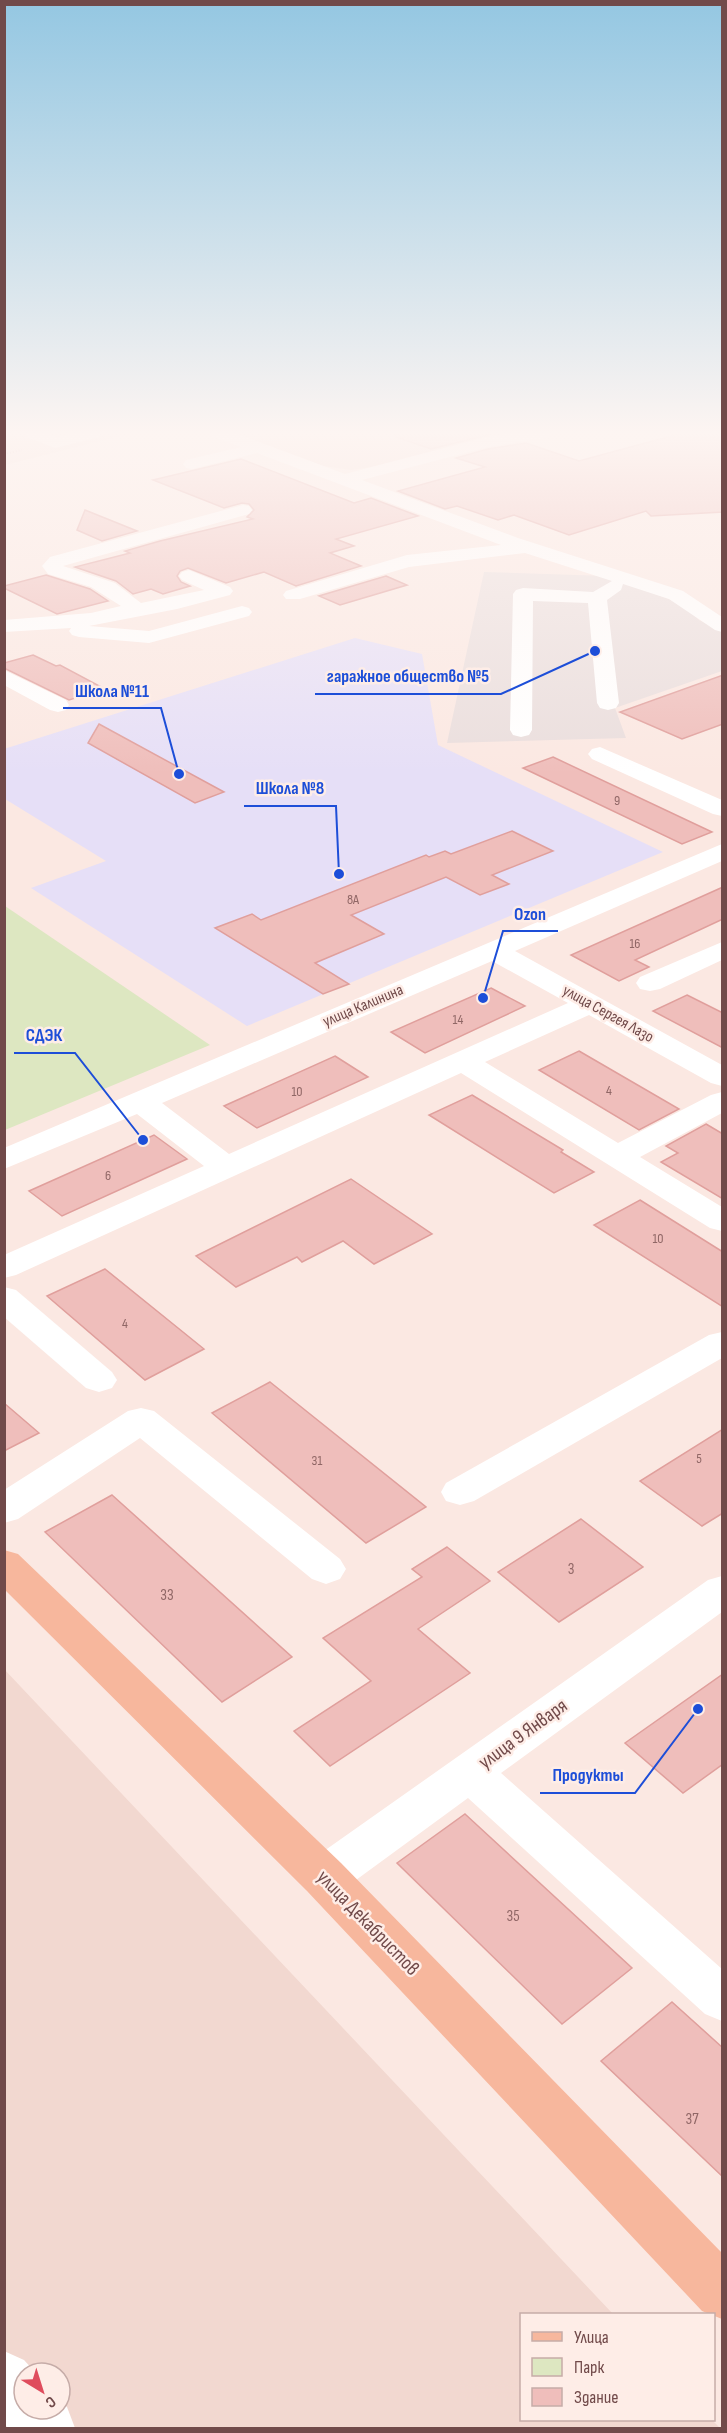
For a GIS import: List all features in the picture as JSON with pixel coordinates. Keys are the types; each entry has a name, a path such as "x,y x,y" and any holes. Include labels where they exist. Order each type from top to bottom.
{"main road":[{"name":"улица Декабристов","path":"5,1564 324,1877 723,2292"}],"street":[{"path":"105,547 57,561 52,566 55,570 109,586 126,597 134,607 128,611"},
{"path":"293,595 407,561 527,547 676,595 723,626"},
{"path":"4,626 114,615 177,603 223,591 189,576"},
{"path":"522,730 523,594 597,598 626,578"},
{"path":"597,598 608,703"},
{"path":"36,623 91,633 149,637 242,612"},
{"path":"4,676 58,705"},
{"path":"600,754 723,809"},
{"name":"улица Калинина","path":"4,1160 723,852"},
{"name":"улица Сергея Лазо","path":"493,950 723,1077"},
{"path":"650,983 714,962"},
{"path":"4,1268 589,1004"},
{"path":"463,1061 723,1221"},
{"path":"139,1101 227,1168"},
{"path":"617,1156 723,1101"},
{"path":"4,1298 99,1380"},
{"path":"460,1492 723,1343"},
{"path":"4,1509 141,1420 326,1569"},
{"name":"улица 9 Января","path":"324,1877 723,1591"},
{"path":"470,1772 723,1999"}],"shaded area":[{"path":"484,572 607,576 682,604 699,620 722,631 722,671 615,708 626,738 447,743"},
{"path":"355,638 422,654 438,745 663,852 247,1026 31,888 106,861 5,799 4,749"},
{"path":"4,1669 612,2313 520,2313 520,2421 713,2421 720,2428 5,2428"}],"green space":[{"path":"5,906 210,1045 5,1130"}],"building":[{"path":"141,547 352,547 330,553 361,566 296,586 264,572 226,583 188,568 180,571 177,576 181,582 190,586 163,594 151,589 133,594 116,581 75,567 130,553 125,551"},
{"path":"46,575 90,589 108,601 57,614 4,588 4,586"},
{"path":"386,576 407,585 340,605 319,596"},
{"path":"33,655 56,666 60,665 105,689 69,700 4,668 4,663"},
{"path":"723,675 723,724 682,739 620,712"},
{"path":"99,724 224,792 195,803 88,743"},
{"path":"553,757 712,832 682,844 523,768"},
{"path":"512,831 553,851 492,875 509,884 480,895 446,877 351,915 384,934 315,963 349,984 323,994 215,928 252,914 261,920 426,855 429,857 445,851 451,854"},
{"path":"723,887 723,919 635,960 649,967 619,981 571,955"},
{"path":"491,988 525,1006 425,1053 391,1032"},
{"path":"687,995 723,1013 723,1048 653,1011"},
{"path":"579,1051 679,1109 639,1130 539,1070"},
{"path":"335,1056 368,1077 257,1128 224,1106"},
{"path":"472,1095 563,1150 561,1152 594,1172 554,1193 429,1115"},
{"path":"706,1124 723,1134 723,1199 661,1162 678,1153 666,1146"},
{"path":"154,1135 187,1159 62,1216 29,1191"},
{"path":"351,1179 432,1234 374,1264 343,1241 302,1262 297,1257 236,1287 196,1256"},
{"path":"640,1200 723,1252 723,1307 594,1225"},
{"path":"105,1269 204,1349 145,1380 47,1296"},
{"path":"270,1382 426,1507 366,1543 212,1413"},
{"path":"4,1403 39,1433 4,1451"},
{"path":"723,1429 723,1513 702,1526 640,1481"},
{"path":"112,1495 292,1657 222,1702 45,1532"},
{"path":"581,1519 643,1567 559,1622 498,1572"},
{"path":"447,1547 490,1581 418,1629 470,1673 330,1766 294,1731 371,1681 323,1638 422,1577 412,1569"},
{"path":"723,1674 723,1764 683,1793 625,1743"},
{"path":"465,1814 632,1968 562,2024 397,1863"},
{"path":"672,2002 723,2048 723,2177 601,2061"}],"place":[{"name":"гаражное общество №5","path":"595,651"},
{"name":"Школа №11","path":"179,774"},
{"name":"Школа №8","path":"339,874"},
{"name":"Ozon","path":"483,998"},
{"name":"СДЭК","path":"143,1140"},
{"name":"Продукты","path":"698,1709"}]}
